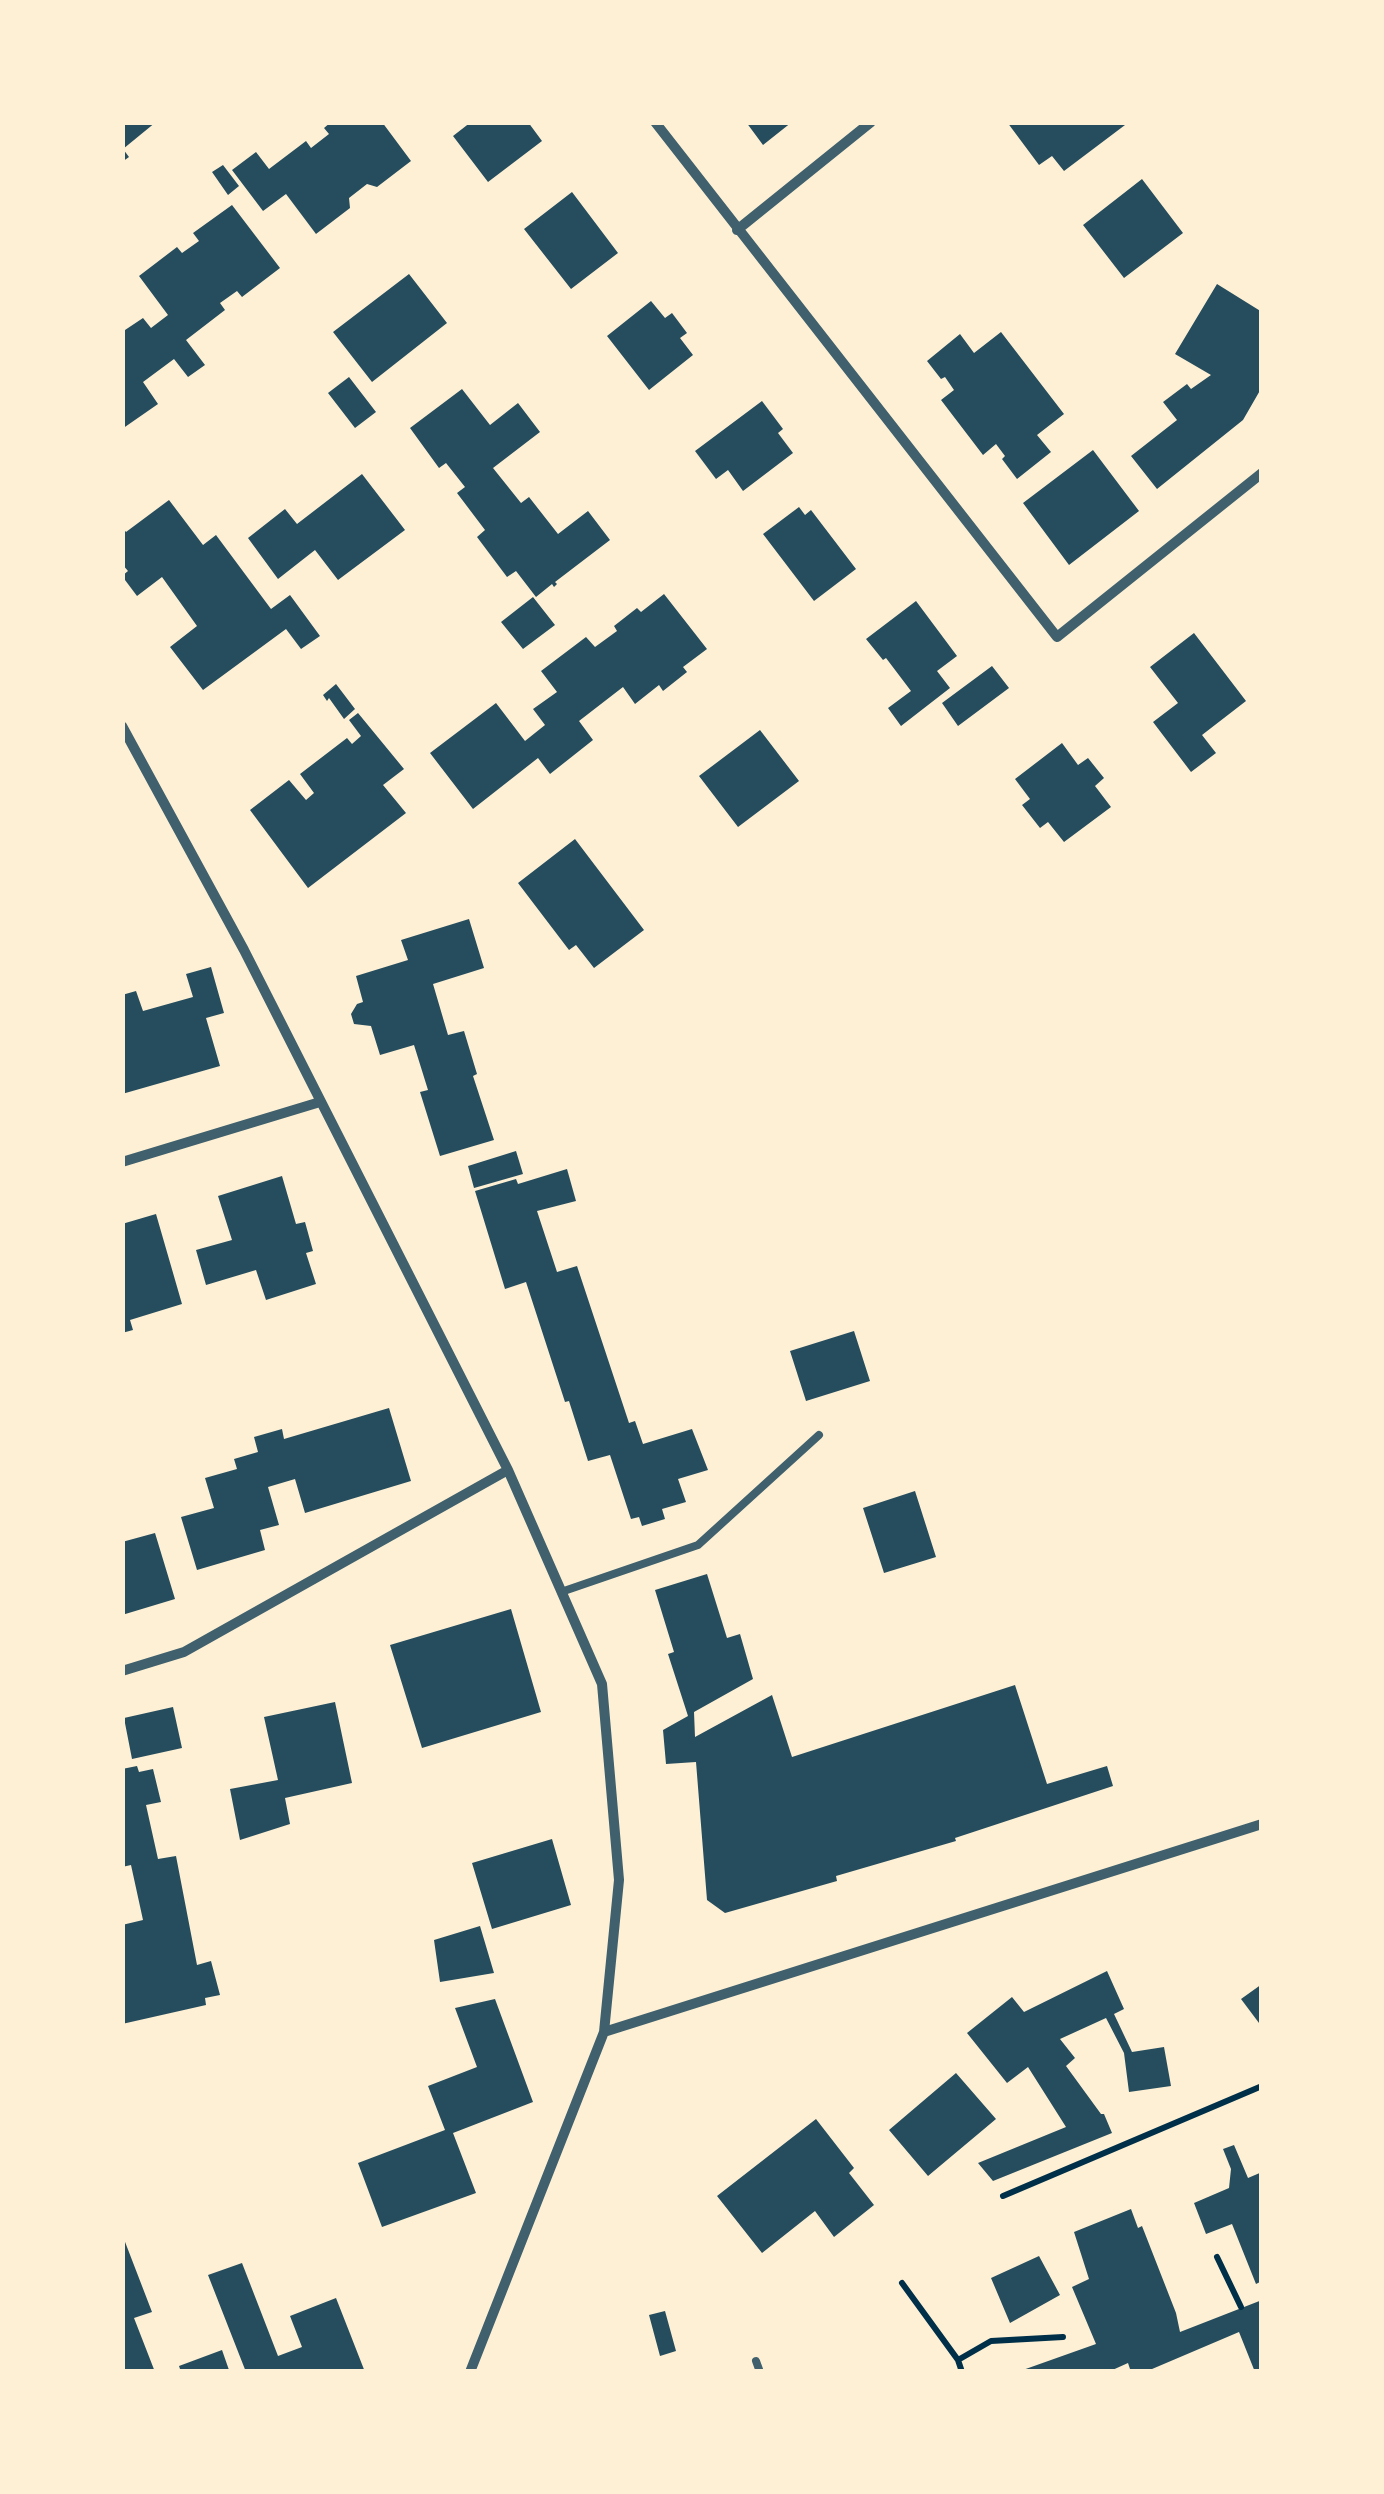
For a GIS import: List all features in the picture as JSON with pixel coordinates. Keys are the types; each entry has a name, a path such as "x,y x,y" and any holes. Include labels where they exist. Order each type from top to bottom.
{"street":[{"path":"655,122 1056,637 1262,473"},
{"path":"737,230 871,122"},
{"path":"122,726 244,950 508,1470 602,1684 619,1880 604,2032 470,2372"},
{"path":"122,1162 320,1102"},
{"path":"122,1671 184,1652 508,1470"},
{"path":"604,2032 1262,1824"}],"lane":[{"path":"561,1592 698,1545 819,1435"},
{"path":"756,2361 760,2372"}],"path":[{"path":"1003,2196 1262,2086"},
{"path":"1217,2257 1241,2307"},
{"path":"902,2283 958,2360 962,2372"},
{"path":"958,2360 991,2341 1064,2336"}],"building":[{"path":"122,122 156,122 123,149 129,157 122,162"},
{"path":"331,122 382,122 411,161 377,187 367,184 349,198 350,208 316,234 286,194 263,211 232,170 256,152 269,169 306,141 311,148 329,134 324,128"},
{"path":"471,122 528,122 542,141 488,182 453,136"},
{"path":"746,122 792,122 763,145"},
{"path":"1007,122 1129,122 1064,171 1052,156 1039,165"},
{"path":"223,165 239,186 228,195 212,172"},
{"path":"1142,179 1183,233 1124,278 1083,225"},
{"path":"572,192 618,253 571,289 524,229"},
{"path":"232,205 280,268 242,297 237,291 220,303 225,310 186,340 205,365 188,377 174,359 143,382 158,404 122,429 122,332 143,318 151,328 168,315 139,276 177,247 182,253 199,241 193,233"},
{"path":"409,274 447,323 372,382 333,332"},
{"path":"1217,284 1262,312 1262,387 1243,420 1157,489 1131,456 1177,420 1163,402 1187,384 1191,389 1211,375 1175,354"},
{"path":"651,301 665,318 672,313 687,333 680,338 693,355 649,390 607,336"},
{"path":"1001,332 1064,414 1037,435 1051,452 1017,479 996,444 983,455 941,400 954,390 927,361 960,334 974,353"},
{"path":"349,377 376,412 355,428 328,393"},
{"path":"462,389 490,425 518,403 540,432 493,468 521,503 529,497 558,534 588,511 610,540 555,582 554,587 552,584 536,597 516,571 507,577 477,537 485,530 457,493 465,487 446,463 439,468 410,428"},
{"path":"762,401 783,429 778,433 793,453 743,491 728,470 716,479 695,451"},
{"path":"1093,450 1139,511 1069,565 1023,503"},
{"path":"362,474 405,530 338,580 315,550 278,579 248,538 285,509 297,524"},
{"path":"169,500 203,545 216,535 271,609 290,595 320,636 301,649 286,629 203,690 170,647 197,626 162,577 137,596 122,576 128,571 122,564 122,527 126,532"},
{"path":"799,507 805,515 811,510 856,569 814,601 763,534"},
{"path":"664,594 707,649 683,667 687,672 663,691 659,685 635,704 623,687 579,721 593,740 550,774 538,758 473,809 430,753 496,703 525,741 545,725 533,709 557,692 541,671 586,637 595,647 617,631 614,626 637,608 641,612"},
{"path":"533,597 555,625 523,649 501,622"},
{"path":"916,601 957,656 937,671 950,688 901,726 888,708 911,691 866,639"},
{"path":"1194,633 1246,701 1202,735 1216,753 1191,772 1153,722 1178,703 1150,667"},
{"path":"992,666 1009,688 958,726 942,703"},
{"path":"336,684 355,709 344,719 323,695"},
{"path":"358,713 404,769 383,785 406,813 308,888 250,810 289,780 306,800 314,793 300,774 347,738 352,744 361,736 349,720"},
{"path":"760,730 799,781 738,827 699,776"},
{"path":"1062,743 1078,765 1088,758 1104,778 1095,786 1111,807 1064,842 1048,822 1040,828 1022,805 1030,799 1015,779"},
{"path":"575,839 644,930 594,968 576,945 569,950 518,883"},
{"path":"469,919 484,968 433,984 448,1035 464,1031 477,1074 473,1076 494,1140 440,1156 420,1092 428,1090 414,1045 380,1055 371,1026 354,1024 351,1014 363,1002 356,976 408,960 401,940"},
{"path":"211,967 224,1013 206,1018 220,1066 122,1094 122,995 136,991 143,1011 193,997 186,974"},
{"path":"516,1151 523,1174 474,1188 468,1166"},
{"path":"567,1169 576,1201 537,1211 557,1272 577,1266 629,1423 635,1421 643,1444 692,1429 708,1470 678,1479 686,1502 662,1509 665,1519 642,1526 639,1517 631,1519 610,1455 588,1461 526,1282 505,1289 475,1191 516,1179 518,1184"},
{"path":"282,1176 296,1224 305,1222 313,1251 306,1253 316,1284 266,1300 256,1270 206,1285 196,1250 232,1240 218,1196"},
{"path":"156,1214 182,1304 130,1320 133,1330 122,1333 122,1224"},
{"path":"854,1331 870,1381 806,1401 790,1351"},
{"path":"389,1408 411,1481 305,1513 295,1479 268,1487 279,1525 260,1530 265,1550 197,1570 181,1517 214,1508 205,1478 237,1469 234,1459 258,1452 254,1437 282,1429 284,1439"},
{"path":"915,1491 936,1557 884,1573 863,1508"},
{"path":"155,1533 175,1599 122,1615 122,1542"},
{"path":"707,1574 727,1638 740,1634 753,1679 694,1712 695,1737 772,1695 792,1757 1015,1685 1047,1784 1107,1766 1113,1786 955,1838 956,1841 836,1876 837,1881 725,1913 707,1900 696,1762 666,1764 663,1730 688,1716 668,1654 674,1652 655,1590"},
{"path":"511,1609 541,1712 422,1748 390,1645"},
{"path":"335,1702 352,1783 285,1798 290,1824 240,1840 230,1789 278,1780 264,1717"},
{"path":"173,1707 182,1748 132,1759 124,1718"},
{"path":"137,1766 139,1772 153,1769 161,1802 146,1805 158,1859 176,1856 197,1965 211,1961 220,1995 205,1998 206,2005 122,2024 122,1925 143,1920 131,1865 122,1867 122,1769"},
{"path":"552,1839 571,1905 492,1929 472,1863"},
{"path":"480,1926 494,1973 440,1982 434,1940"},
{"path":"1107,1971 1124,2009 1114,2014 1132,2052 1164,2047 1171,2086 1129,2092 1124,2053 1106,2018 1060,2039 1075,2058 1066,2066 1104,2114 1112,2133 993,2181 978,2163 1066,2127 1028,2067 1007,2083 967,2033 1012,1997 1024,2012"},
{"path":"1262,1984 1262,2027 1241,1999"},
{"path":"495,1999 533,2102 453,2133 476,2193 382,2227 358,2163 445,2130 428,2086 477,2067 455,2008"},
{"path":"956,2073 996,2119 928,2176 889,2130"},
{"path":"816,2119 854,2168 849,2173 874,2205 834,2237 815,2211 762,2253 717,2196"},
{"path":"1234,2145 1248,2178 1262,2172 1262,2281 1256,2284 1232,2224 1206,2234 1194,2203 1229,2188 1231,2169 1223,2149"},
{"path":"1131,2209 1138,2228 1142,2226 1180,2332 1262,2300 1262,2372 1255,2372 1239,2332 1145,2372 1131,2372 1128,2363 1108,2372 1020,2371 1096,2344 1072,2287 1089,2279 1074,2232"},
{"path":"122,2234 152,2312 134,2318 155,2372 122,2372"},
{"path":"1039,2256 1060,2295 1010,2323 991,2278"},
{"path":"242,2263 278,2356 302,2347 290,2316 336,2298 365,2372 246,2372 208,2275"},
{"path":"665,2311 676,2351 660,2356 649,2315"},
{"path":"222,2350 229,2370 181,2372 179,2366"}]}
